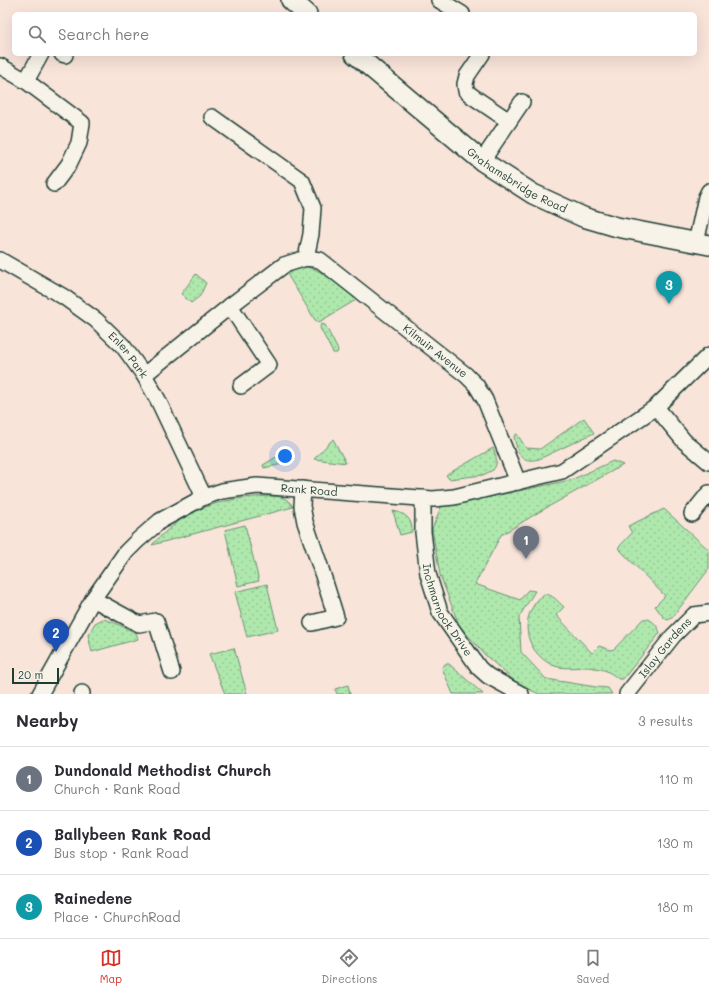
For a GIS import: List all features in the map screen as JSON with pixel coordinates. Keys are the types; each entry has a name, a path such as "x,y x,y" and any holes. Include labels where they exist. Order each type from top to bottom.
{"street":[{"path":"291,0 305,12"},
{"path":"438,0 459,12"},
{"path":"26,81 40,56"},
{"name":"Grahamsbridge Road","path":"357,56 482,161 533,194 583,217 617,227 702,244"},
{"path":"481,56 467,76 465,84 466,90 472,96 509,120"},
{"path":"0,66 26,81 82,123 79,143 69,164 54,184"},
{"path":"482,161 522,102"},
{"path":"144,375 230,306 284,266 306,258 311,234 313,208 302,181 212,117"},
{"path":"702,244 705,203 709,191"},
{"name":"Kilmuir Avenue","path":"306,258 320,260 476,385 485,400 518,482"},
{"name":"Enler Park","path":"0,260 64,297 96,320 124,346 144,375 158,400 204,497"},
{"path":"230,306 270,365 241,386"},
{"name":"Rank Road","path":"40,694 93,599 121,558 138,540 160,521 204,497 222,491 257,486 395,498 423,498 433,500 454,498 562,472 656,407 709,356"},
{"path":"656,407 684,441 709,462"},
{"path":"303,489 302,506 305,522 336,617 312,623"},
{"path":"692,514 709,494"},
{"name":"Inchmarnock Drive","path":"423,498 423,532 428,574 440,612 479,668 488,676 521,694"},
{"path":"93,599 139,624 156,621 172,672"},
{"name":"Islay Gardens","path":"627,694 678,630 694,615 709,613"}],"green space":[{"path":"308,267 327,276 356,300 319,322 315,320 287,274 297,268"},
{"path":"196,274 206,283 200,296 191,303 181,294"},
{"path":"321,324 325,325 338,350 337,353 333,353 320,328"},
{"path":"584,418 594,433 539,459 528,460 518,452 514,436 517,434 526,448 540,449"},
{"path":"333,439 346,463 314,459"},
{"path":"493,448 496,457 496,465 493,470 483,475 449,479 446,475"},
{"path":"288,450 294,460 292,462 264,468 263,465"},
{"path":"613,461 623,465 501,535 475,584 520,600 528,590 535,591 519,617 521,652 546,679 608,688 612,694 539,694 518,684 485,655 459,625 440,575 432,529 441,507 571,480"},
{"path":"276,496 286,499 293,507 152,545 165,532 195,511 232,500"},
{"path":"664,509 709,550 709,569 672,618 668,620 664,618 655,606 665,596 618,548 632,533 628,526"},
{"path":"393,511 405,515 410,520 412,532 400,535"},
{"path":"245,525 259,581 238,586 225,530"},
{"path":"267,584 278,630 247,637 235,592"},
{"path":"544,594 553,597 564,607 556,615 592,653 599,646 610,650 614,649 643,619 649,619 654,623 660,633 623,679 618,678 605,670 590,667 557,667 542,659 535,651 527,632 527,622 530,612 536,602"},
{"path":"103,619 136,633 138,639 92,652 88,635 95,623"},
{"path":"234,648 247,694 225,694 209,654"},
{"path":"445,664 449,664 483,694 453,694 442,668"},
{"path":"348,685 350,694 337,694 335,689"}],"place":[{"name":"Rainedene","path":"669,304"},
{"name":"Dundonald Methodist Church","path":"526,559"},
{"name":"Ballybeen Rank Road","path":"56,652"}]}
